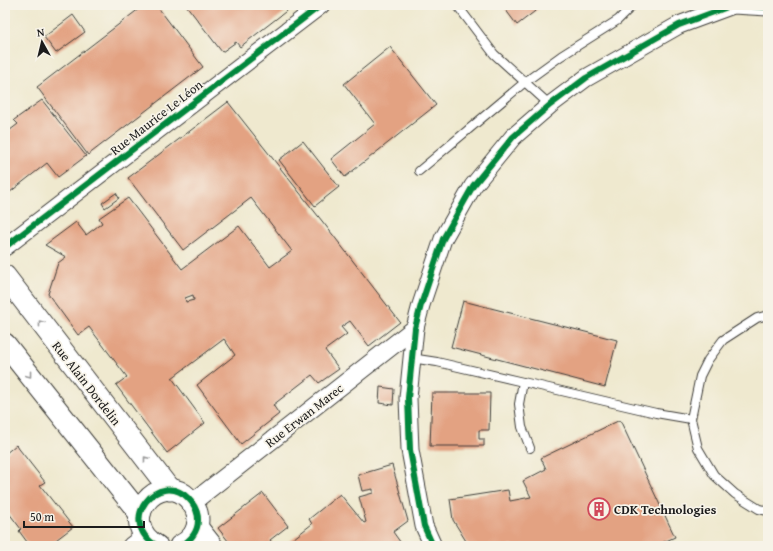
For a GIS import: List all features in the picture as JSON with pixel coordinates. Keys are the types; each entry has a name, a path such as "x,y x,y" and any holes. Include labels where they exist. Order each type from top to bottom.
{"street":[{"name":"Rue Maurice Le Léon","path":"5,247 321,5"},
{"path":"433,546 424,526 410,450 408,398 411,358 415,328 421,305 443,240 473,186 514,137 550,105 586,78 679,25 733,5 768,7"},
{"name":"Rue Alain Dordelin","path":"5,266 5,276 170,490"},
{"name":"Rue Erwan Marec","path":"193,502 415,328"},
{"path":"5,344 140,514"},
{"path":"144,543 140,514 142,506 147,499 154,494 161,491 170,490 187,496 193,502 197,510 197,527 193,536 186,543 180,546"},
{"path":"197,527 212,546"}],"lane":[{"path":"456,5 494,54 550,105"},
{"path":"419,171 525,82 561,56 618,20 633,5"},
{"path":"768,315 757,318 723,340 708,360 700,376 691,419 698,448 714,475 735,494 759,508 768,510"},
{"path":"411,358 437,362 656,413 691,419"},
{"path":"523,382 519,404 522,427 530,448"}],"building":[{"path":"144,5 158,5 157,6 203,67 88,155 37,87"},
{"path":"186,5 294,5 240,47 236,42 222,52"},
{"path":"502,5 543,5 517,25"},
{"path":"73,15 85,32 56,53 44,37"},
{"path":"390,47 436,105 345,177 331,159 375,124 344,84"},
{"path":"42,100 86,156 58,177 47,163 5,196 5,134 18,124 14,120"},
{"path":"228,102 400,322 369,346 350,321 341,327 347,334 325,350 339,369 319,383 312,375 273,405 279,414 241,444 197,385 235,355 224,339 172,378 205,423 167,453 116,385 127,377 89,327 78,335 48,294 58,263 66,257 45,245 76,222 86,235 102,223 99,218 128,198 182,269 239,226 270,267 292,251 251,198 183,250 128,178","holes":["193,295 194,300 186,302 185,298"]},
{"path":"303,141 339,187 315,206 279,160"},
{"path":"116,193 119,198 105,208 102,203"},
{"path":"463,301 617,340 605,387 451,347"},
{"path":"380,387 394,389 393,405 379,403"},
{"path":"432,393 490,393 489,430 479,430 479,439 484,439 484,446 430,446"},
{"name":"CDK Technologies","path":"620,420 675,537 655,546 469,546 453,520 450,499 508,490 510,501 531,497 523,481 546,469 541,458"},
{"path":"16,445 45,482 40,485 73,527 48,546 30,546 19,531 21,529 5,508 5,454"},
{"path":"392,465 408,521 393,532 403,546 378,546 376,544 374,546 284,546 312,524 309,519 340,494 364,523 366,522 359,497 373,493 373,489 362,491 358,475"},
{"path":"263,493 288,526 270,540 274,545 272,546 232,546 218,528"}],"cycle path":[{"path":"5,247 321,5"},
{"path":"433,546 424,526 410,450 408,398 415,328 443,239 473,186 513,137 550,105 586,78 679,25 733,5 768,7"},
{"path":"157,546 145,536 140,524 141,512 146,502 155,494 165,490 177,491 188,498 194,505 197,514 198,524 195,532 187,542 180,546"}],"place":[{"name":"CDK Technologies","path":"599,509"}]}
